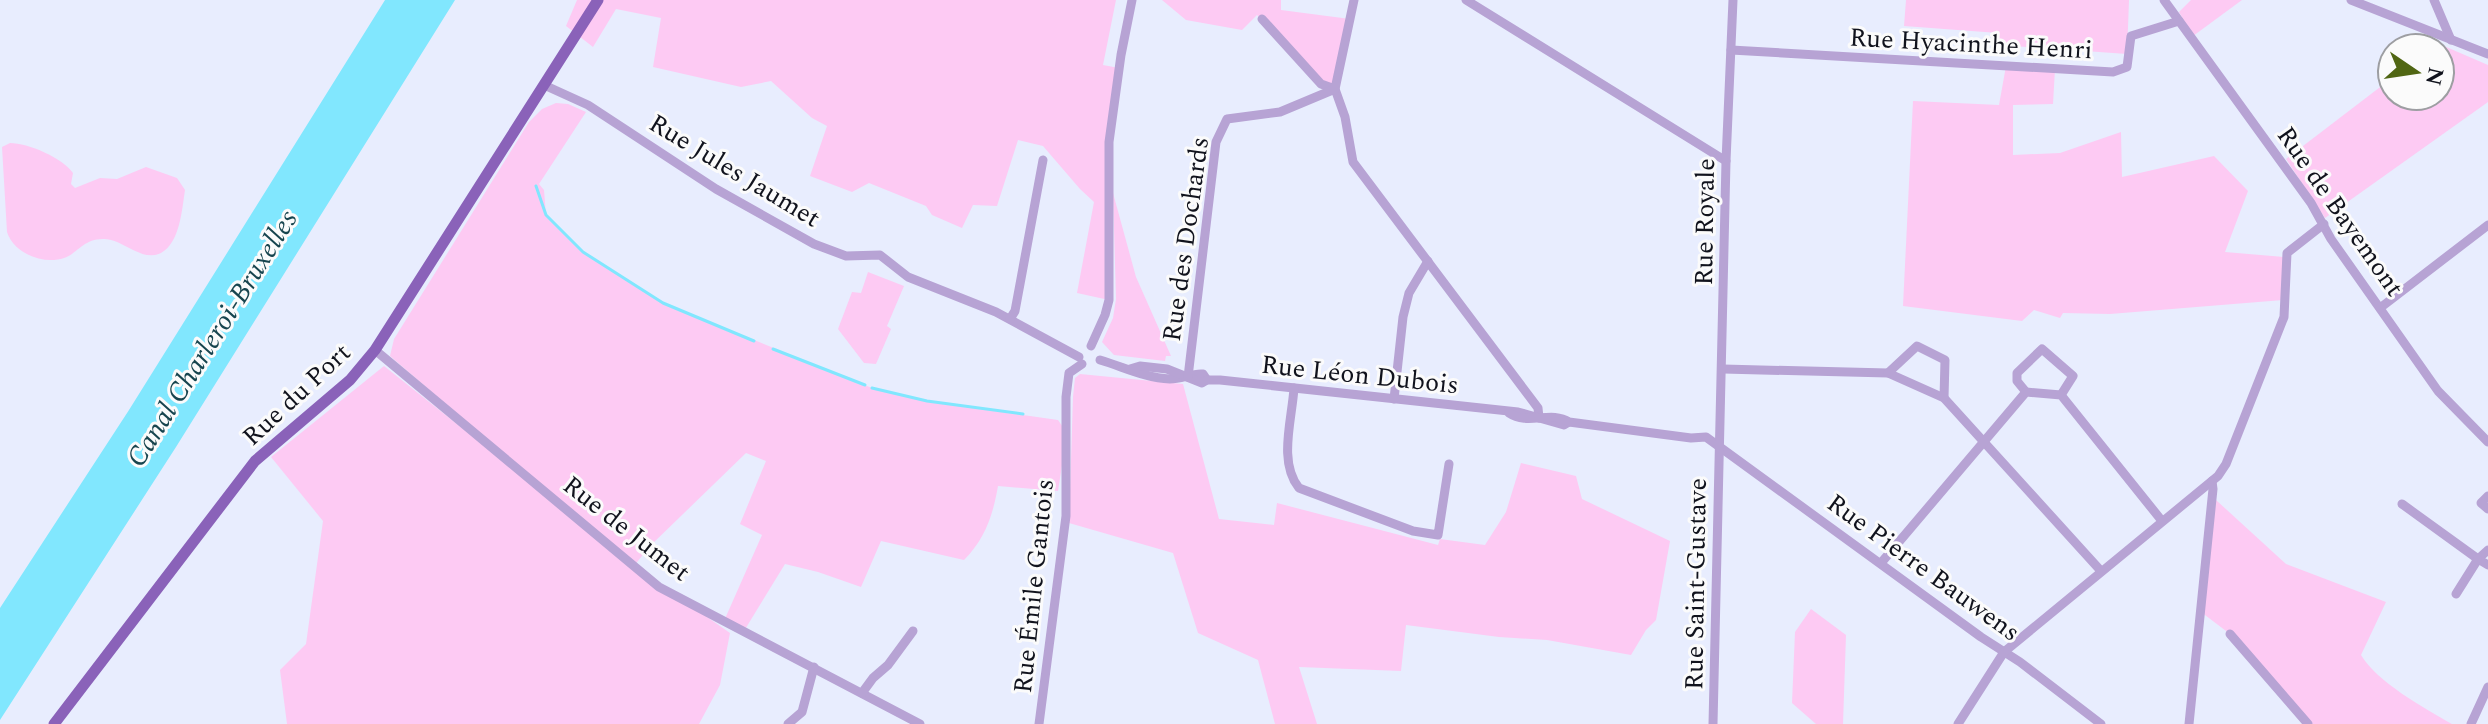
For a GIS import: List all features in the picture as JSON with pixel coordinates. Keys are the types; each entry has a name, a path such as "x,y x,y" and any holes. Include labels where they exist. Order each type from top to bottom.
{"main road":[{"name":"Rue du Port","path":"54,724 255,461 350,380 375,350 598,0"}],"street":[{"path":"1091,346 1109,300 1109,142 1132,0"},
{"path":"1354,0 1335,89 1345,117 1353,162 1538,408 1539,418"},
{"path":"1466,0 1484,5 1726,161"},
{"name":"Rue Royale","path":"1720,446 1733,0"},
{"name":"Rue de Bayemont","path":"2164,0 2324,224 2331,239 2438,391 2488,442"},
{"path":"2351,0 2431,32"},
{"path":"2434,0 2448,32"},
{"path":"1262,19 1321,84 1335,89"},
{"name":"Rue Hyacinthe Henri","path":"1731,50 2113,72 2127,67 2131,36 2179,21"},
{"path":"2456,42 2488,54"},
{"name":"Rue Jules Jaumet","path":"544,85 588,105 736,201 814,244 846,256 880,255 908,277 1010,319 1080,361"},
{"name":"Rue des Dochards","path":"1188,377 1216,142 1227,119 1280,112 1335,89"},
{"path":"1010,319 1015,311 1043,160"},
{"path":"1958,724 2004,652 2212,481 2226,464 2284,317 2287,253 2324,224"},
{"path":"2380,308 2488,225"},
{"path":"1394,399 1403,317 1409,293 1428,261"},
{"path":"1091,346 1099,350 1100,360 1092,367 1080,361 1083,348 1091,346"},
{"path":"1888,373 1917,346 1945,360 1944,398"},
{"path":"2061,395 2073,376 2042,349 2017,373 2017,381 2026,392 2061,395 2162,521"},
{"name":"Rue de Jumet","path":"375,350 659,587 920,724"},
{"name":"Rue Léon Dubois","path":"1100,360 1130,369 1138,375 1171,379 1188,377 1202,383 1207,380 1394,399 1509,413 1517,419 1565,418 1569,422 1691,438 1696,442 1720,446"},
{"name":"Rue Émile Gantois","path":"1039,724 1066,516 1066,397 1069,373 1080,361"},
{"path":"1723,369 1888,373 1944,398 2101,571"},
{"path":"1294,388 1287,462 1299,488 1413,531 1438,535 1449,464"},
{"path":"1881,563 2026,392"},
{"name":"Rue Pierre Bauwens","path":"1720,446 2101,724"},
{"name":"Rue Saint-Gustave","path":"1713,724 1720,446"},
{"path":"2189,724 2212,481"},
{"path":"2472,493 2486,503"},
{"path":"2402,504 2488,565"},
{"path":"2456,594 2478,559 2488,550"},
{"path":"862,693 913,631"},
{"path":"2230,634 2308,724"},
{"path":"802,724 802,712 814,667"},
{"path":"2471,724 2488,687"},
{"path":"788,724 802,712"}],"shaded area":[{"path":"577,0 1116,0 1103,65 1119,68 1110,114 1109,300 1077,293 1094,202 1043,146 1018,140 997,206 973,205 962,228 932,215 926,206 869,183 852,192 810,176 827,126 812,118 771,81 741,87 653,67 661,18 616,9 593,47 566,26"},
{"path":"1162,0 1281,0 1281,10 1350,19 1335,89 1321,84 1257,15 1242,30 1186,20"},
{"path":"1906,0 2129,0 2127,54 1998,45 1998,33 1904,26"},
{"path":"2191,0 2242,0 2193,36 2179,12"},
{"path":"2456,51 2488,65 2488,102 2325,218 2286,159 2376,90 2376,112 2456,112"},
{"path":"2006,66 2055,69 2053,104 2013,105 2013,155 2060,153 2121,132 2122,177 2214,156 2248,191 2225,252 2284,257 2283,300 2110,314 2063,313 2060,318 2034,310 2022,321 1903,306 1913,101 1999,105"},
{"path":"556,103 568,104 586,112 539,184 544,190 546,215 583,252 663,303 872,388 927,401 1058,420 1067,433 1058,491 998,486 987,526 964,560 881,541 861,587 785,564 744,631 724,621 762,535 740,524 766,461 746,453 649,547 634,566 730,633 720,685 699,724 287,724 280,670 306,644 323,521 271,457 384,366 608,544 390,356 394,339 529,122 542,109"},
{"path":"10,143 35,149 61,162 73,173 71,184 75,188 100,178 117,179 146,167 177,178 185,190 179,225 172,242 161,253 154,255 139,253 103,239 90,241 69,256 56,260 39,259 23,252 7,232 2,147"},
{"path":"1113,193 1136,277 1171,356 1166,356 1165,361 1114,355 1102,342 1113,318 1116,299"},
{"path":"868,272 904,286 887,326 891,329 876,364 864,363 838,329 852,292 861,293"},
{"path":"1080,374 1183,384 1219,519 1274,525 1277,503 1438,545 1440,539 1485,545 1506,512 1521,463 1576,476 1582,499 1670,541 1656,620 1631,655 1547,640 1406,625 1401,671 1299,667 1317,724 1275,724 1258,660 1198,633 1173,553 1069,523 1073,397 1075,378"},
{"path":"2216,500 2286,564 2386,602 2361,655 2389,684 2452,724 2308,724 2230,634 2201,612"},
{"path":"1811,609 1846,635 1843,724 1816,724 1792,703 1795,632"}],"water":[{"name":"Canal Charleroi-Bruxelles","path":"385,0 455,0 176,447 0,720 0,608 129,410"}],"waterway":[{"path":"536,186 546,215 583,252 663,303 754,341"},
{"path":"773,349 865,385"},
{"path":"872,388 927,401 1023,414"}]}
